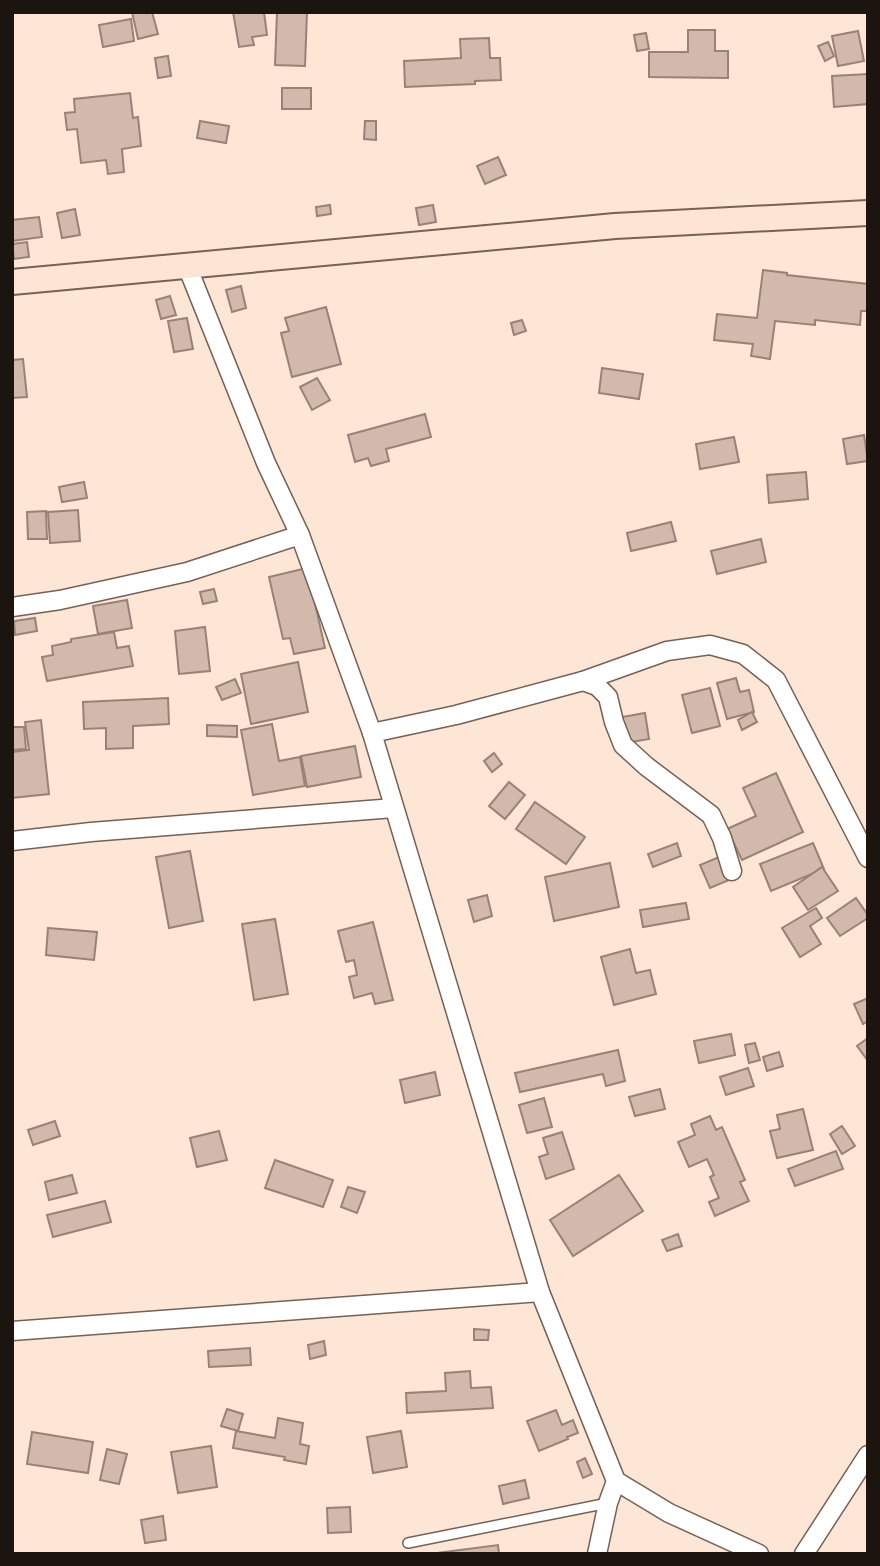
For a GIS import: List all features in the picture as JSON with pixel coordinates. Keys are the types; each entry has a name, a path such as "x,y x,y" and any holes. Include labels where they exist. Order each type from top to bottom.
{"street":[{"path":"12,282 615,226 868,213"},
{"path":"187,266 266,463 300,535 372,733 540,1292 617,1481 669,1513 759,1554"},
{"path":"12,607 60,600 187,572 300,535"},
{"path":"372,733 456,715 583,681 667,651 710,645 743,654 776,680 868,858"},
{"path":"583,681 597,686 608,698 623,745 646,766 711,815 722,838 732,871"},
{"path":"12,841 394,808"},
{"path":"12,1331 540,1292"},
{"path":"804,1554 868,1455"},
{"path":"597,1554 608,1503 617,1481"}],"lane":[{"path":"408,1544 608,1503"}],"building":[{"path":"132,12 152,12 158,34 138,39"},
{"path":"233,12 264,12 267,35 252,37 254,45 239,47"},
{"path":"277,12 307,12 305,66 275,65"},
{"path":"131,19 134,41 103,47 99,25"},
{"path":"688,30 715,30 715,51 728,51 728,78 649,77 649,52 688,52"},
{"path":"858,31 864,61 838,66 832,36"},
{"path":"646,33 649,49 637,51 634,35"},
{"path":"489,38 490,58 500,58 501,80 405,87 404,61 461,58 460,39"},
{"path":"828,42 834,56 825,61 818,46"},
{"path":"168,56 171,76 158,78 155,58"},
{"path":"868,74 868,104 834,107 832,76"},
{"path":"282,88 311,88 311,109 282,109"},
{"path":"130,93 133,118 138,117 141,146 122,149 124,172 108,174 106,160 81,163 77,129 67,130 65,113 75,112 74,99"},
{"path":"200,121 229,126 226,143 197,138"},
{"path":"365,121 376,121 376,140 364,139"},
{"path":"498,157 506,175 485,184 477,166"},
{"path":"330,205 331,214 317,216 316,207"},
{"path":"433,205 436,222 419,225 416,208"},
{"path":"75,209 80,235 62,238 57,213"},
{"path":"39,217 42,237 12,241 12,220"},
{"path":"27,242 29,257 14,259 12,244"},
{"path":"763,270 868,284 868,311 861,311 860,325 815,320 815,325 775,321 770,359 751,356 753,344 714,340 717,314 757,318"},
{"path":"241,286 246,308 232,312 226,290"},
{"path":"170,296 176,315 161,319 156,300"},
{"path":"326,307 341,364 292,377 281,333 289,331 285,318"},
{"path":"187,318 193,349 174,352 168,321"},
{"path":"522,320 526,331 514,335 511,323"},
{"path":"23,359 27,397 12,398 12,360"},
{"path":"602,368 643,374 639,399 599,393"},
{"path":"317,378 330,400 312,410 300,387"},
{"path":"425,414 431,437 386,449 389,461 371,466 368,458 355,462 348,435"},
{"path":"864,435 868,461 847,464 843,439"},
{"path":"734,437 739,462 700,469 696,444"},
{"path":"806,472 808,499 769,503 767,475"},
{"path":"84,482 87,498 62,502 59,487"},
{"path":"78,510 80,541 50,543 48,512"},
{"path":"46,511 47,539 28,539 27,512"},
{"path":"671,522 676,541 631,551 627,533"},
{"path":"761,539 766,562 717,574 711,551"},
{"path":"307,568 325,648 294,654 290,638 283,639 269,577"},
{"path":"214,589 217,601 203,604 200,592"},
{"path":"127,600 132,628 98,634 93,606"},
{"path":"35,618 37,631 15,635 14,621"},
{"path":"205,627 210,671 179,674 175,631"},
{"path":"114,632 117,648 129,646 133,666 47,681 42,657 53,655 52,646 71,642 71,639"},
{"path":"298,662 308,712 251,724 241,674"},
{"path":"736,678 740,692 749,690 754,712 727,719 717,683"},
{"path":"235,679 241,693 222,700 216,687"},
{"path":"710,688 720,726 692,733 682,695"},
{"path":"168,698 169,724 133,726 133,748 106,749 106,728 84,729 83,702"},
{"path":"752,712 757,722 742,730 738,720"},
{"path":"645,713 649,739 626,743 622,717"},
{"path":"41,720 49,794 12,798 12,752 29,750 25,722"},
{"path":"272,724 279,761 300,757 305,786 253,795 241,730"},
{"path":"207,725 237,726 237,737 207,736"},
{"path":"12,727 24,727 26,749 12,750"},
{"path":"355,746 361,777 307,787 301,756"},
{"path":"494,753 502,764 492,772 484,761"},
{"path":"776,773 803,832 742,860 727,829 756,816 743,788"},
{"path":"509,782 525,795 505,819 489,806"},
{"path":"535,802 585,837 566,864 516,829"},
{"path":"677,843 681,856 653,867 648,854"},
{"path":"813,843 824,869 771,891 760,864"},
{"path":"190,851 203,921 169,928 156,857"},
{"path":"719,857 729,880 710,888 700,865"},
{"path":"610,863 619,907 554,921 545,877"},
{"path":"822,867 838,891 808,910 793,887"},
{"path":"487,895 492,916 474,922 468,900"},
{"path":"856,898 868,918 840,936 827,918"},
{"path":"686,903 689,919 643,927 640,910"},
{"path":"816,908 822,918 810,926 821,944 800,957 782,928"},
{"path":"275,919 288,994 254,1000 242,924"},
{"path":"373,922 393,1000 375,1004 372,993 354,998 349,977 357,975 354,960 346,962 338,931"},
{"path":"48,928 97,932 94,960 46,955"},
{"path":"630,949 636,973 650,970 656,994 614,1005 601,957"},
{"path":"868,998 868,1021 863,1024 854,1004"},
{"path":"731,1034 735,1055 699,1063 694,1041"},
{"path":"868,1038 868,1061 857,1046"},
{"path":"755,1043 760,1060 749,1063 745,1045"},
{"path":"618,1050 625,1081 606,1086 603,1074 520,1092 515,1073"},
{"path":"779,1052 783,1066 767,1071 763,1057"},
{"path":"748,1068 754,1086 726,1095 720,1077"},
{"path":"435,1072 440,1095 405,1103 400,1080"},
{"path":"660,1089 665,1109 635,1116 629,1097"},
{"path":"544,1098 552,1127 527,1133 519,1105"},
{"path":"803,1109 813,1150 777,1158 770,1131 780,1129 777,1115"},
{"path":"710,1116 716,1130 722,1127 745,1180 740,1182 749,1201 715,1216 709,1202 719,1198 710,1177 714,1175 707,1159 689,1167 678,1142 695,1135 691,1124"},
{"path":"55,1121 60,1136 33,1145 28,1130"},
{"path":"842,1126 855,1146 842,1154 830,1134"},
{"path":"219,1131 227,1160 197,1167 190,1138"},
{"path":"562,1132 574,1169 546,1179 539,1157 548,1154 543,1138"},
{"path":"836,1151 843,1169 795,1186 788,1169"},
{"path":"275,1160 333,1180 323,1207 265,1188"},
{"path":"72,1175 77,1193 49,1200 45,1182"},
{"path":"619,1175 643,1211 573,1256 550,1220"},
{"path":"348,1187 365,1192 357,1213 341,1207"},
{"path":"105,1201 111,1222 53,1237 47,1215"},
{"path":"678,1234 682,1246 667,1251 662,1240"},
{"path":"474,1329 489,1330 488,1340 474,1340"},
{"path":"324,1341 326,1355 310,1359 308,1345"},
{"path":"250,1348 251,1365 209,1367 208,1351"},
{"path":"470,1371 471,1388 491,1387 493,1408 407,1413 406,1393 446,1391 445,1373"},
{"path":"227,1409 243,1414 238,1431 221,1426"},
{"path":"556,1410 562,1425 573,1420 578,1433 539,1451 527,1421"},
{"path":"278,1418 303,1423 300,1444 309,1446 306,1464 284,1460 285,1457 233,1448 236,1431 275,1438"},
{"path":"401,1431 407,1467 373,1473 367,1437"},
{"path":"32,1432 93,1442 88,1473 27,1464"},
{"path":"211,1446 217,1487 178,1493 171,1452"},
{"path":"107,1449 127,1454 119,1484 100,1480"},
{"path":"585,1458 592,1474 583,1478 577,1462"},
{"path":"525,1480 529,1498 503,1504 499,1486"},
{"path":"350,1507 351,1532 328,1533 327,1508"},
{"path":"163,1516 166,1540 145,1543 141,1520"},
{"path":"498,1545 499,1554 429,1554"}]}
